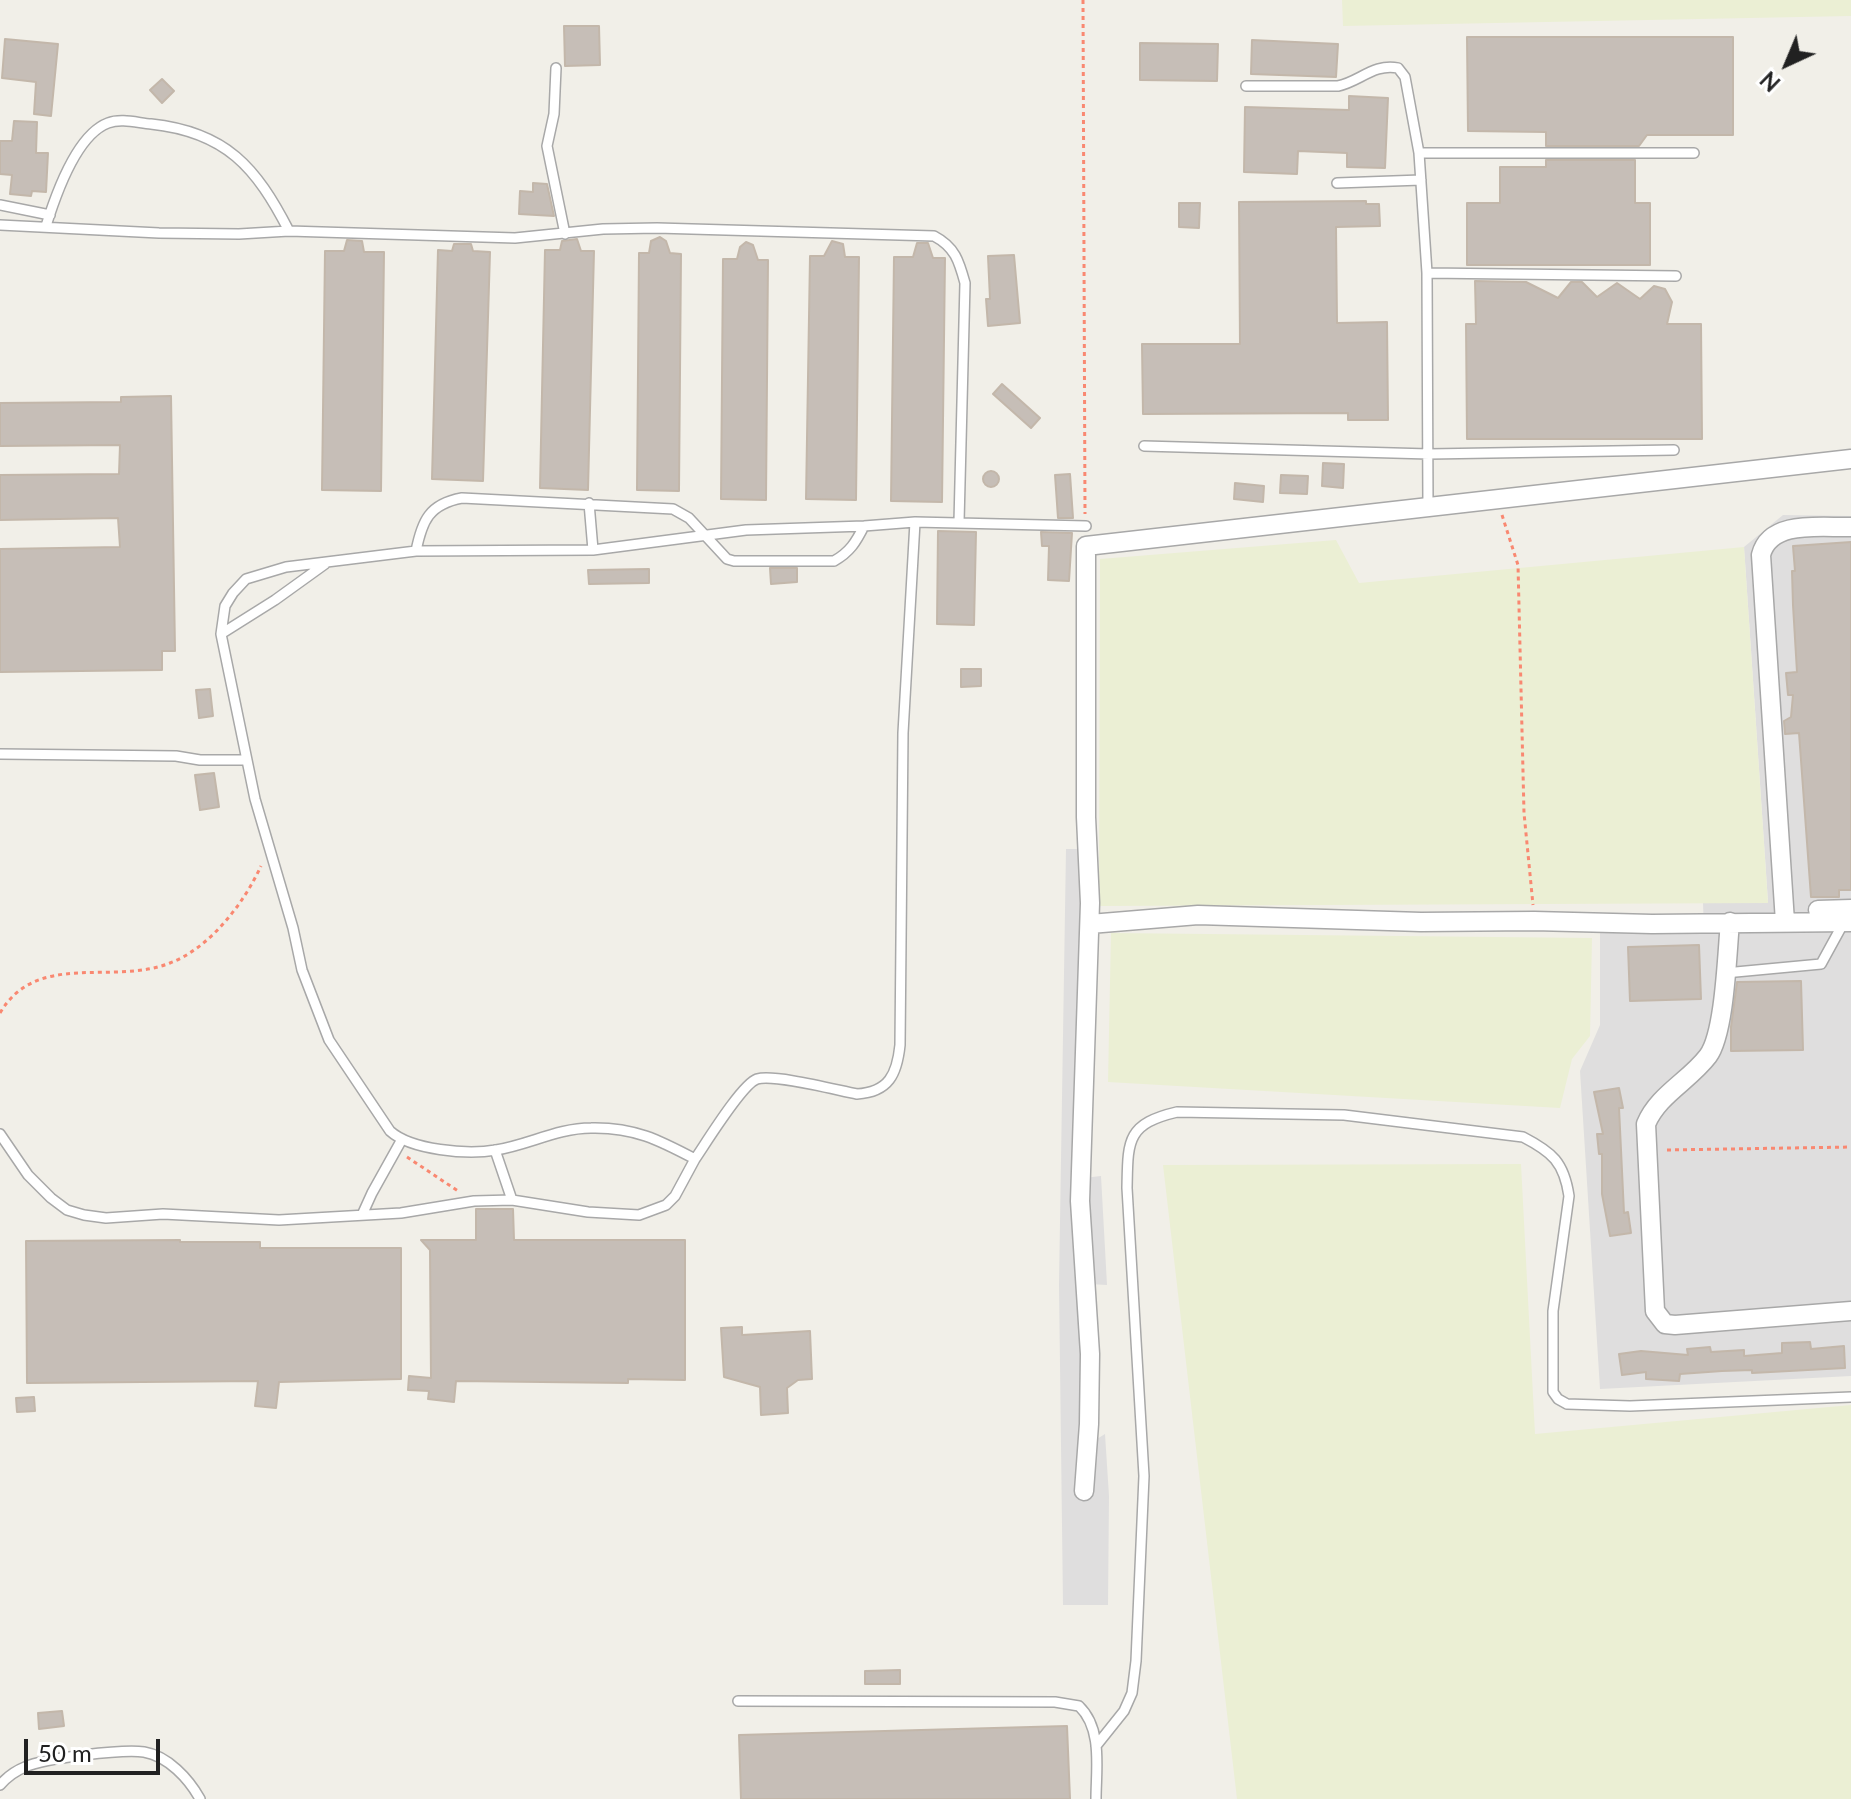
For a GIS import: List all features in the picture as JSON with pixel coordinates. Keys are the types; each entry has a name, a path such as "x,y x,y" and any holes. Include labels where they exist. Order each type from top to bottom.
{"street":[{"path":"1084,1491 1090,1354 1080,1201 1090,924 1086,817 1086,546 1851,459"},
{"path":"1785,916 1761,555 1764,544 1772,535 1784,530 1851,527"},
{"path":"1090,924 1198,915 1227,907 1421,917 1849,918"},
{"path":"1652,918 1730,922 1785,916"},
{"path":"1730,922 1718,1025 1711,1052 1650,1114 1646,1124 1655,1311 1665,1324 1675,1325 1851,1311"}],"lane":[{"path":"1246,86 1338,86 1349,84 1383,67 1398,68 1405,77 1419,153 1427,273 1428,509"},
{"path":"556,68 554,114 547,146 565,234"},
{"path":"46,226 69,165 81,146 108,123 124,121 161,125 204,135 228,149 270,193 289,231"},
{"path":"1419,153 1694,153"},
{"path":"1337,183 1421,180"},
{"path":"0,205 50,215"},
{"path":"0,225 159,233 289,231 515,238 603,229 657,228 934,236 950,244 958,258 965,283 959,522"},
{"path":"1427,273 1676,276"},
{"path":"1144,446 1429,454 1674,450"},
{"path":"416,551 426,519 447,501 462,498 673,509 689,518 727,559 734,561 834,561 855,544 864,526"},
{"path":"589,503 593,550"},
{"path":"399,1146 329,1040 302,970 245,760 221,634 225,606 246,579 286,567 416,551 593,550 746,530 915,522 1086,526"},
{"path":"0,1134 28,1175 51,1198 67,1210 106,1218 163,1214 279,1220 401,1213 474,1201 512,1200 588,1212 639,1215 653,1212 675,1196 695,1159 737,1097 757,1079 771,1078 857,1094 879,1090 890,1081 897,1069 900,1045 903,733 915,522"},
{"path":"221,634 328,562"},
{"path":"0,754 245,760"},
{"path":"1725,973 1821,964 1849,918"},
{"path":"1096,1746 1124,1711 1132,1693 1136,1661 1144,1476 1127,1188 1128,1149 1137,1129 1153,1117 1177,1112 1344,1115 1523,1137 1557,1160 1566,1177 1569,1196 1553,1311 1553,1392 1558,1399 1567,1404 1630,1406 1851,1397"},
{"path":"399,1146 495,1150 546,1135 589,1128 614,1129 641,1133 695,1159"},
{"path":"362,1215 399,1146"},
{"path":"495,1150 512,1200"},
{"path":"738,1701 1055,1702 1079,1706 1092,1723 1096,1746 1096,1799"},
{"path":"0,1785 8,1776 27,1766 111,1751 146,1752 172,1766 192,1784 200,1799"}],"path":[{"path":"1083,0 1086,526"},
{"path":"1498,500 1518,565 1524,813 1534,917"},
{"path":"0,1013 23,987 44,975 143,971 172,963 207,939 234,911 248,893 269,848"},
{"path":"399,1146 474,1201"},
{"path":"1645,1151 1851,1147"}],"shaded area":[{"path":"1783,515 1851,516 1851,1376 1600,1389 1580,1071 1600,1025 1600,928 1704,930 1703,903 1768,902 1744,547"},
{"path":"1066,849 1084,849 1082,1056 1092,1442 1105,1434 1109,1496 1108,1605 1063,1605 1059,1284"},
{"path":"1101,1176 1107,1285 1088,1284 1084,1178"}],"green space":[{"path":"1342,0 1851,0 1851,16 1343,26"},
{"path":"1336,540 1359,583 1744,547 1768,903 1099,906 1100,559"},
{"path":"1111,933 1592,938 1590,1036 1572,1059 1560,1108 1108,1082"},
{"path":"1521,1164 1535,1434 1851,1405 1851,1799 1237,1799 1163,1165"}],"building":[{"path":"564,26 599,26 600,65 565,66"},
{"path":"1467,37 1733,37 1733,135 1647,135 1639,146 1546,146 1546,132 1468,131"},
{"path":"5,39 58,44 51,116 34,114 36,82 2,78"},
{"path":"1252,40 1338,44 1336,77 1251,74"},
{"path":"1140,43 1218,44 1217,81 1140,80"},
{"path":"162,79 174,91 162,103 150,90"},
{"path":"1349,96 1388,98 1385,168 1347,167 1347,153 1298,151 1297,174 1244,172 1245,107 1349,110"},
{"path":"14,121 37,122 36,153 48,153 46,192 32,191 31,196 10,194 12,175 0,174 0,141 12,141"},
{"path":"1546,160 1635,160 1635,203 1650,203 1650,265 1467,265 1467,203 1500,203 1500,167 1546,167"},
{"path":"533,183 547,184 554,216 519,214 520,191 533,192"},
{"path":"1366,201 1366,204 1379,204 1380,226 1336,227 1337,323 1387,322 1388,420 1348,420 1348,413 1143,414 1142,344 1240,344 1239,202"},
{"path":"1179,203 1200,203 1199,228 1179,227"},
{"path":"660,237 666,241 670,253 681,254 679,491 637,490 639,253 649,253 651,241"},
{"path":"577,239 581,251 594,251 588,490 540,488 545,250 560,250 562,241"},
{"path":"347,240 362,241 364,252 384,252 381,491 322,490 325,251 344,251"},
{"path":"832,241 843,244 845,257 859,257 856,500 806,499 810,256 824,256"},
{"path":"746,242 753,245 758,260 768,260 766,500 721,499 723,259 737,259 740,247"},
{"path":"917,243 928,243 933,258 945,258 942,502 891,501 894,257 913,257"},
{"path":"454,244 471,244 473,251 490,252 483,481 432,479 438,250 452,251"},
{"path":"1014,255 1020,323 988,326 988,256"},
{"path":"1475,281 1526,282 1558,298 1571,282 1582,282 1597,297 1617,283 1640,299 1654,286 1665,289 1672,302 1667,324 1701,324 1702,439 1467,439 1466,324 1476,324"},
{"path":"1002,384 1040,418 1031,428 993,394"},
{"path":"171,396 175,651 162,651 162,670 0,672 0,549 120,547 118,518 0,520 0,475 119,474 120,445 0,446 0,403 121,402 121,397"},
{"path":"1323,463 1344,464 1343,488 1322,486"},
{"path":"991,471 997,473 997,485 991,487 985,485 983,479 985,473"},
{"path":"1070,474 1073,518 1058,518 1055,475"},
{"path":"1281,475 1308,476 1307,494 1280,493"},
{"path":"1235,483 1264,486 1263,502 1234,499"},
{"path":"938,531 976,532 974,625 937,624"},
{"path":"1041,532 1072,533 1069,581 1048,580 1049,546 1042,546"},
{"path":"1851,542 1851,890 1839,890 1839,897 1811,897 1799,733 1785,734 1784,721 1791,717 1793,695 1788,695 1786,673 1797,672 1793,546"},
{"path":"770,568 797,568 797,582 771,584"},
{"path":"649,569 649,583 589,584 588,570"},
{"path":"961,669 981,669 981,686 961,687"},
{"path":"210,689 213,716 199,718 196,690"},
{"path":"214,773 219,807 200,810 195,775"},
{"path":"1699,945 1701,999 1630,1001 1628,947"},
{"path":"1801,981 1803,1050 1731,1051 1737,982"},
{"path":"1619,1088 1623,1108 1619,1108 1624,1213 1628,1212 1631,1233 1610,1236 1602,1194 1602,1154 1599,1154 1597,1134 1603,1134 1594,1092"},
{"path":"476,1209 513,1209 514,1240 685,1240 685,1380 628,1379 628,1383 456,1381 454,1402 428,1399 429,1391 408,1390 409,1376 431,1378 430,1250 421,1240 476,1240"},
{"path":"26,1241 260,1242 260,1248 401,1248 401,1379 279,1382 276,1408 255,1406 258,1381 27,1383"},
{"path":"742,1327 742,1335 810,1331 812,1379 798,1380 787,1388 788,1413 761,1415 760,1387 724,1377 721,1328"},
{"path":"1810,1342 1811,1349 1844,1346 1845,1368 1680,1374 1679,1381 1646,1379 1646,1372 1622,1375 1619,1354 1641,1351 1688,1355 1687,1349 1710,1347 1711,1352 1744,1350 1744,1356 1782,1353 1782,1343"},
{"path":"34,1397 35,1411 17,1412 16,1398"},
{"path":"900,1670 900,1684 865,1684 865,1671"},
{"path":"62,1711 64,1726 39,1729 38,1713"},
{"path":"1067,1726 1070,1799 741,1799 739,1735"}]}
